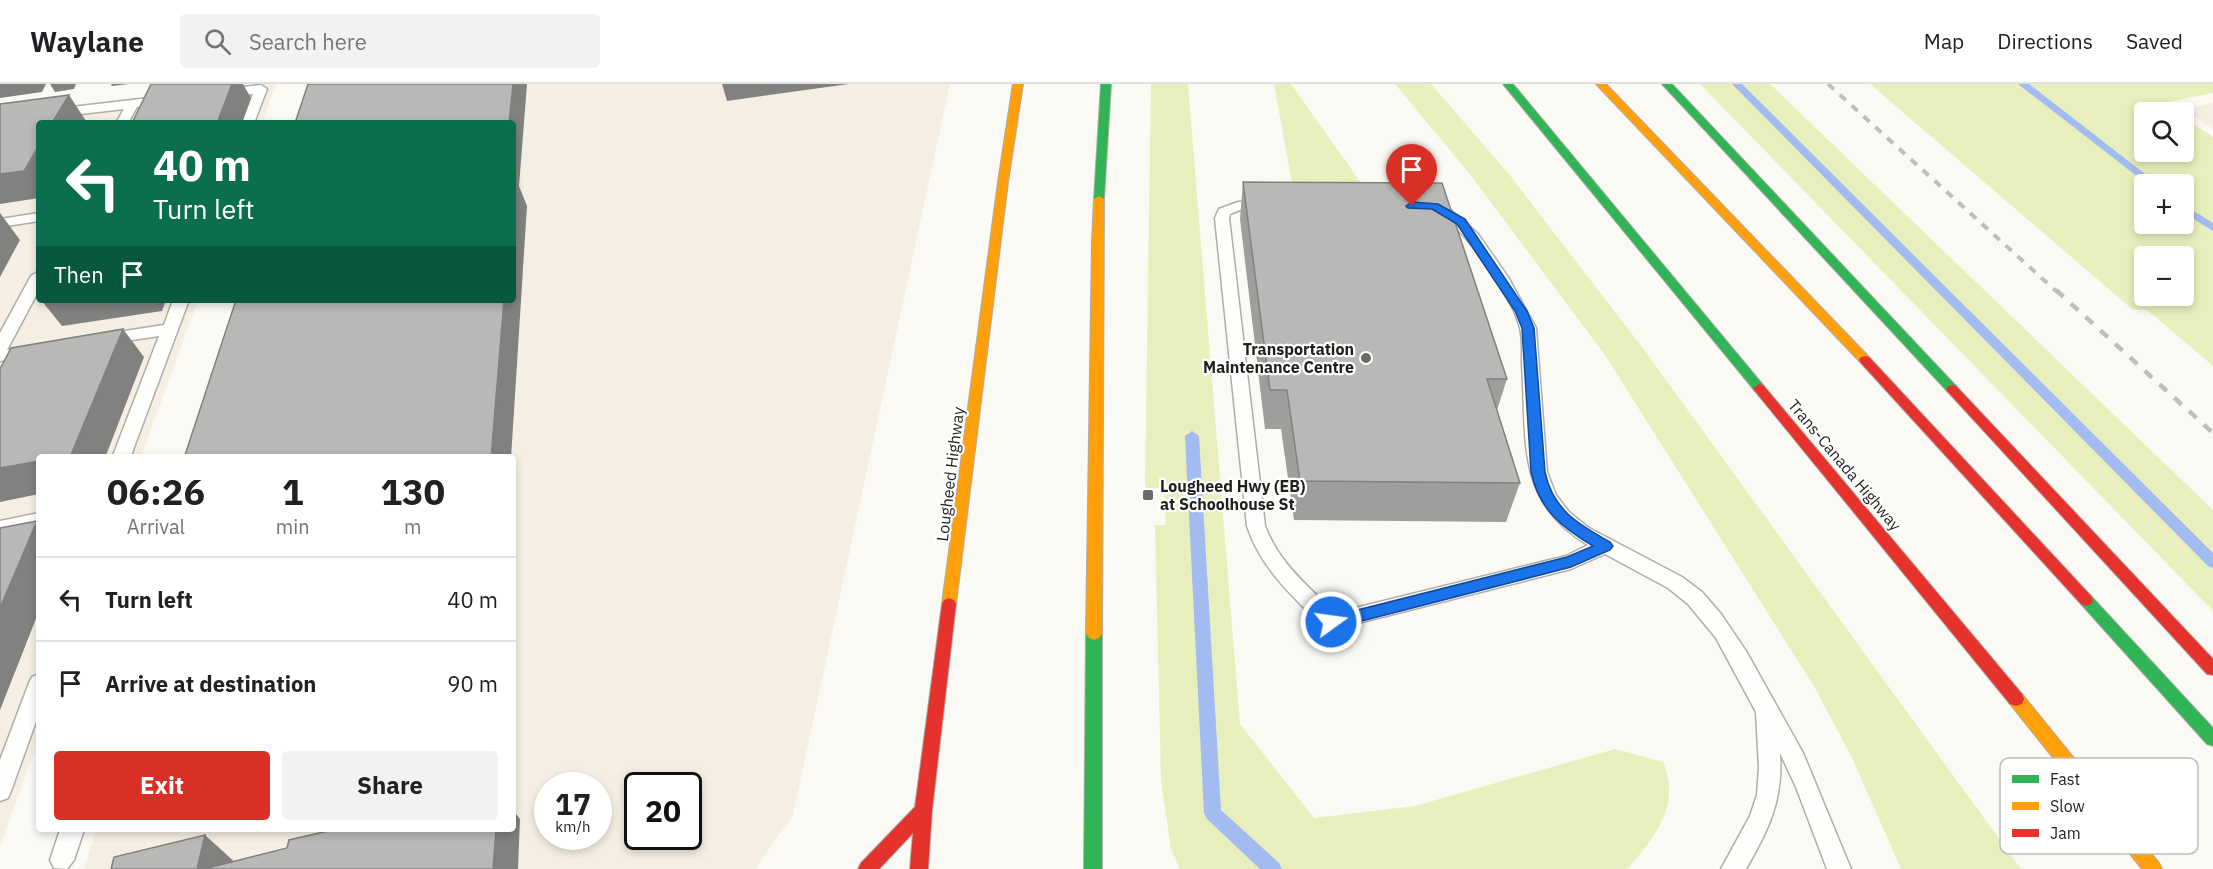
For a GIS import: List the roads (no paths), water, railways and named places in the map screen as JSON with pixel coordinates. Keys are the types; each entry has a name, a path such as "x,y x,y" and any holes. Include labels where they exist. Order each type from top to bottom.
{"main road":[{"name":"Lougheed Highway","path":"919,869 923,810 1003,182 1018,84"},
{"path":"1093,869 1097,242 1107,84"},
{"path":"1600,84 1896,392 2213,740"},
{"path":"1667,84 2213,669"},
{"name":"Trans-Canada Highway","path":"1510,87 2065,758"},
{"path":"867,869 923,810"},
{"name":"Trans-Canada Highway","path":"2142,854 2154,869"}],"lane":[{"path":"214,94 261,88 249,120"},
{"path":"44,115 179,98"},
{"path":"124,120 133,104"},
{"path":"1275,205 1253,205 1228,209 1222,218 1257,526 1262,544 1270,557 1331,622 1571,562 1605,546"},
{"path":"1412,206 1434,206 1452,215 1467,229 1512,294 1528,328 1538,472 1542,490 1557,512 1576,529 1669,579 1693,596 1706,609 1741,662 1794,757 1839,869"},
{"path":"0,224 36,218"},
{"path":"0,348 36,282"},
{"path":"123,454 180,303"},
{"path":"90,342 170,329"},
{"path":"0,356 45,349"},
{"path":"0,528 36,521"},
{"path":"0,791 6,757 36,690"},
{"path":"1733,869 1761,819 1768,795 1770,771 1766,709"},
{"path":"62,860 71,832"}],"waterway":[{"path":"1737,84 2213,562"},
{"path":"2023,84 2140,174"},
{"path":"2194,215 2213,228"},
{"path":"1192,436 1213,813 1273,869"}],"railway":[{"path":"1828,84 2057,292"},
{"path":"2056,290 2213,433"}],"place":[{"name":"Transportation Maintenance Centre","path":"1366,358"},
{"name":"Lougheed Hwy (EB) at Schoolhouse St","path":"1148,495"}]}
